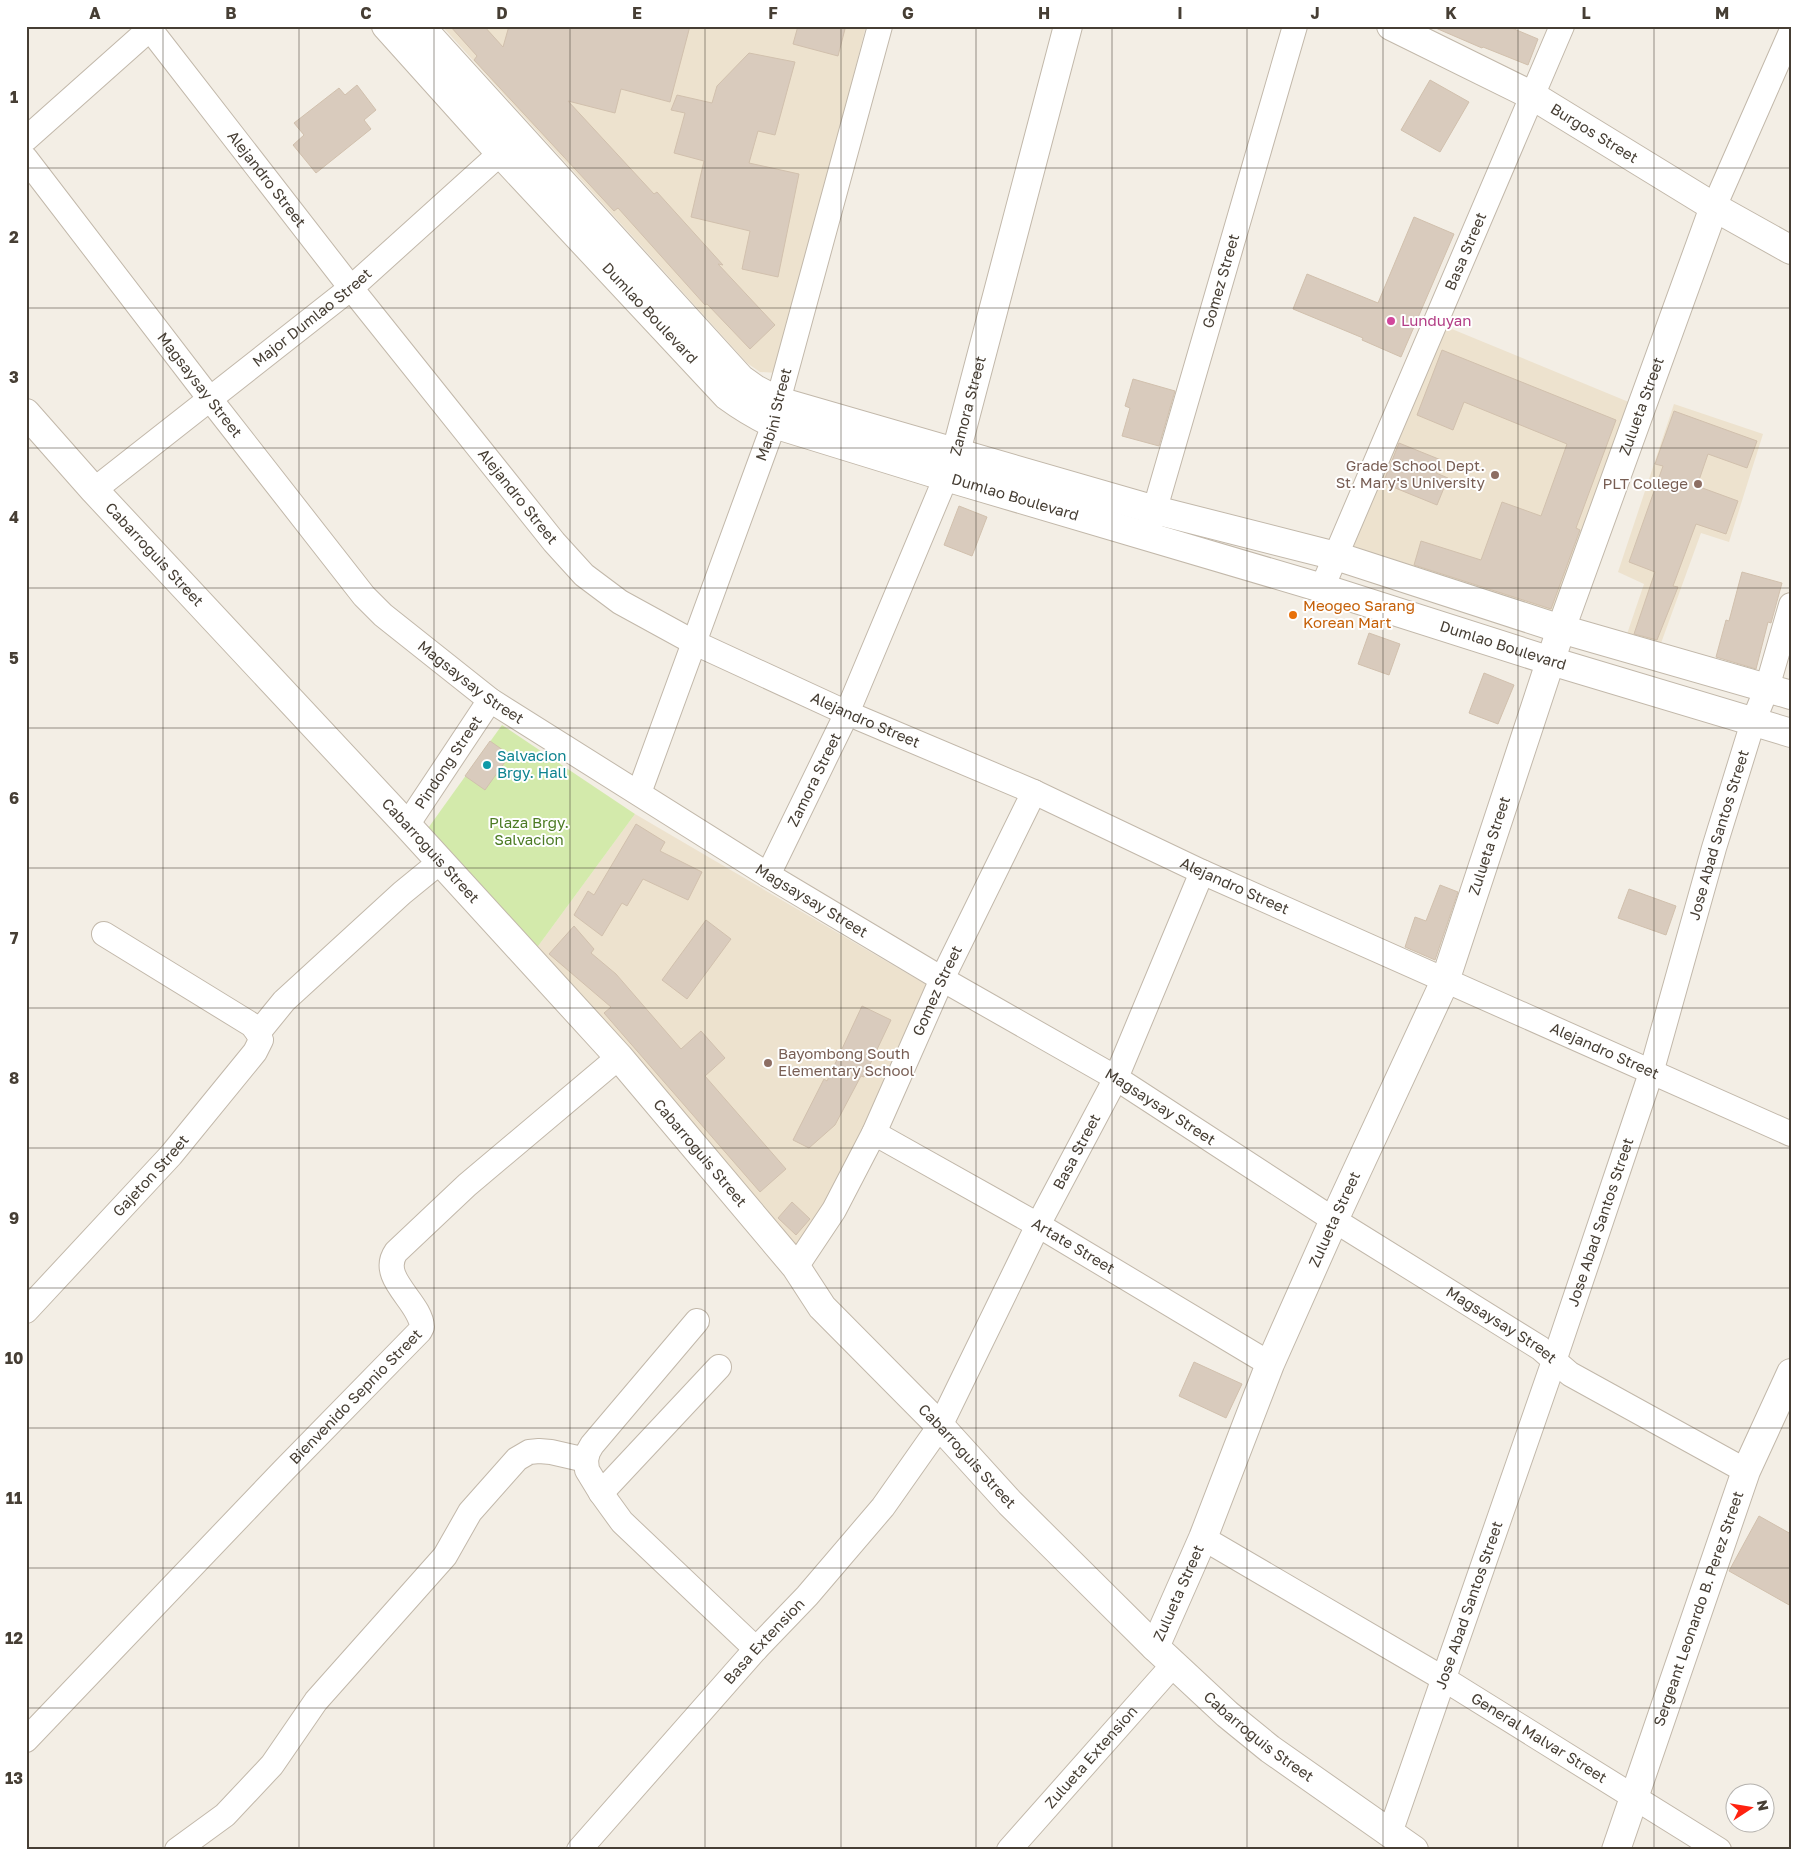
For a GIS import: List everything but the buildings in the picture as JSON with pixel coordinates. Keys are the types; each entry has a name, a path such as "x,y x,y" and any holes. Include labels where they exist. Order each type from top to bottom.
{"street":[{"name":"Dumlao Boulevard","path":"386,26 510,145 741,379 755,389 776,412 946,477 1322,588 1551,661 1791,733"},
{"name":"Dumlao Boulevard","path":"420,26 510,145"},
{"name":"Mabini Street","path":"639,793 776,412 880,26"},
{"name":"Zamora Street","path":"768,875 847,713 956,452 1068,26"},
{"name":"Gomez Street","path":"1147,535 1295,26"},
{"name":"Burgos Street","path":"1391,26 1533,96 1714,207 1791,250"},
{"name":"Basa Street","path":"1322,588 1562,26"},
{"path":"26,139 151,28"},
{"name":"Alejandro Street","path":"151,28 350,288 520,501 584,574 620,602 693,642 847,713 1034,792 1202,872 1791,1134"},
{"name":"Zulueta Street","path":"1164,1656 1202,1538 1270,1364 1334,1220 1445,981 1561,628 1714,207 1791,32"},
{"name":"Major Dumlao Street","path":"94,490 350,288 510,145"},
{"name":"Magsaysay Street","path":"26,159 364,596 383,615 490,700 768,875 942,979 1116,1078 1334,1220 1540,1348 1570,1374 1746,1471"},
{"name":"Dumlao Boulevard","path":"776,412 956,452 1155,510 1336,556 1561,628 1779,691"},
{"name":"Cabarroguis Street","path":"26,413 94,490 406,825 619,1058 796,1268 822,1307 940,1426 1010,1503 1164,1656 1226,1714 1270,1749 1414,1850"},
{"name":"Jose Abad Santos Street","path":"1390,1833 1554,1362 1651,1073 1714,848 1753,722 1779,691 1791,605"},
{"name":"Pindong Street","path":"406,825 490,700"},
{"name":"Gomez Street","path":"796,1268 834,1210 874,1133 942,979 1034,792"},
{"name":"Gajeton Street","path":"26,1311 177,1148 255,1052 261,1040 258,1033 284,1001 402,893 440,862"},
{"name":"Basa Street","path":"940,1426 1038,1225 1116,1078 1202,872"},
{"path":"104,934 252,1025 258,1033"},
{"name":"Bienvenido Sepnio Street","path":"26,1740 284,1470 420,1331 422,1327 419,1315 392,1271 392,1257 396,1252 467,1184 619,1058"},
{"name":"Artate Street","path":"874,1133 1038,1225 1270,1364"},
{"path":"697,1321 592,1445 586,1460 587,1470 600,1493 622,1522 756,1649"},
{"path":"600,1493 719,1367"},
{"name":"Sergeant Leonardo B. Perez Street","path":"1616,1850 1746,1471 1790,1380"},
{"name":"Basa Extension","path":"579,1850 756,1649 807,1596 883,1507 940,1426"},
{"path":"177,1850 225,1815 272,1765 316,1701 445,1556 470,1512 517,1459 529,1452 539,1451 586,1460"},
{"name":"General Malvar Street","path":"1202,1538 1444,1679 1719,1850"},
{"name":"Zulueta Extension","path":"1009,1850 1164,1656"}],"shaded area":[{"path":"442,26 866,26 778,373 760,372 747,363"},
{"name":"Grade School Dept. St. Mary's University","path":"1447,327 1636,405 1558,615 1349,545"},
{"name":"PLT College","path":"1674,404 1763,434 1729,542 1701,533 1660,646 1626,637 1644,584 1618,572"},
{"name":"Bayombong South Elementary School","path":"635,814 932,988 802,1254 536,949"}],"green space":[{"name":"Plaza Brgy. Salvacion","path":"502,725 635,814 536,949 426,831"}],"place":[{"name":"Lunduyan","path":"1391,321"},
{"name":"Grade School Dept. St. Mary's University","path":"1495,475"},
{"name":"PLT College","path":"1698,484"},
{"name":"Meogeo Sarang Korean Mart","path":"1293,615"},
{"name":"Salvacion Brgy. Hall","path":"487,765"},
{"name":"Bayombong South Elementary School","path":"768,1063"}]}
